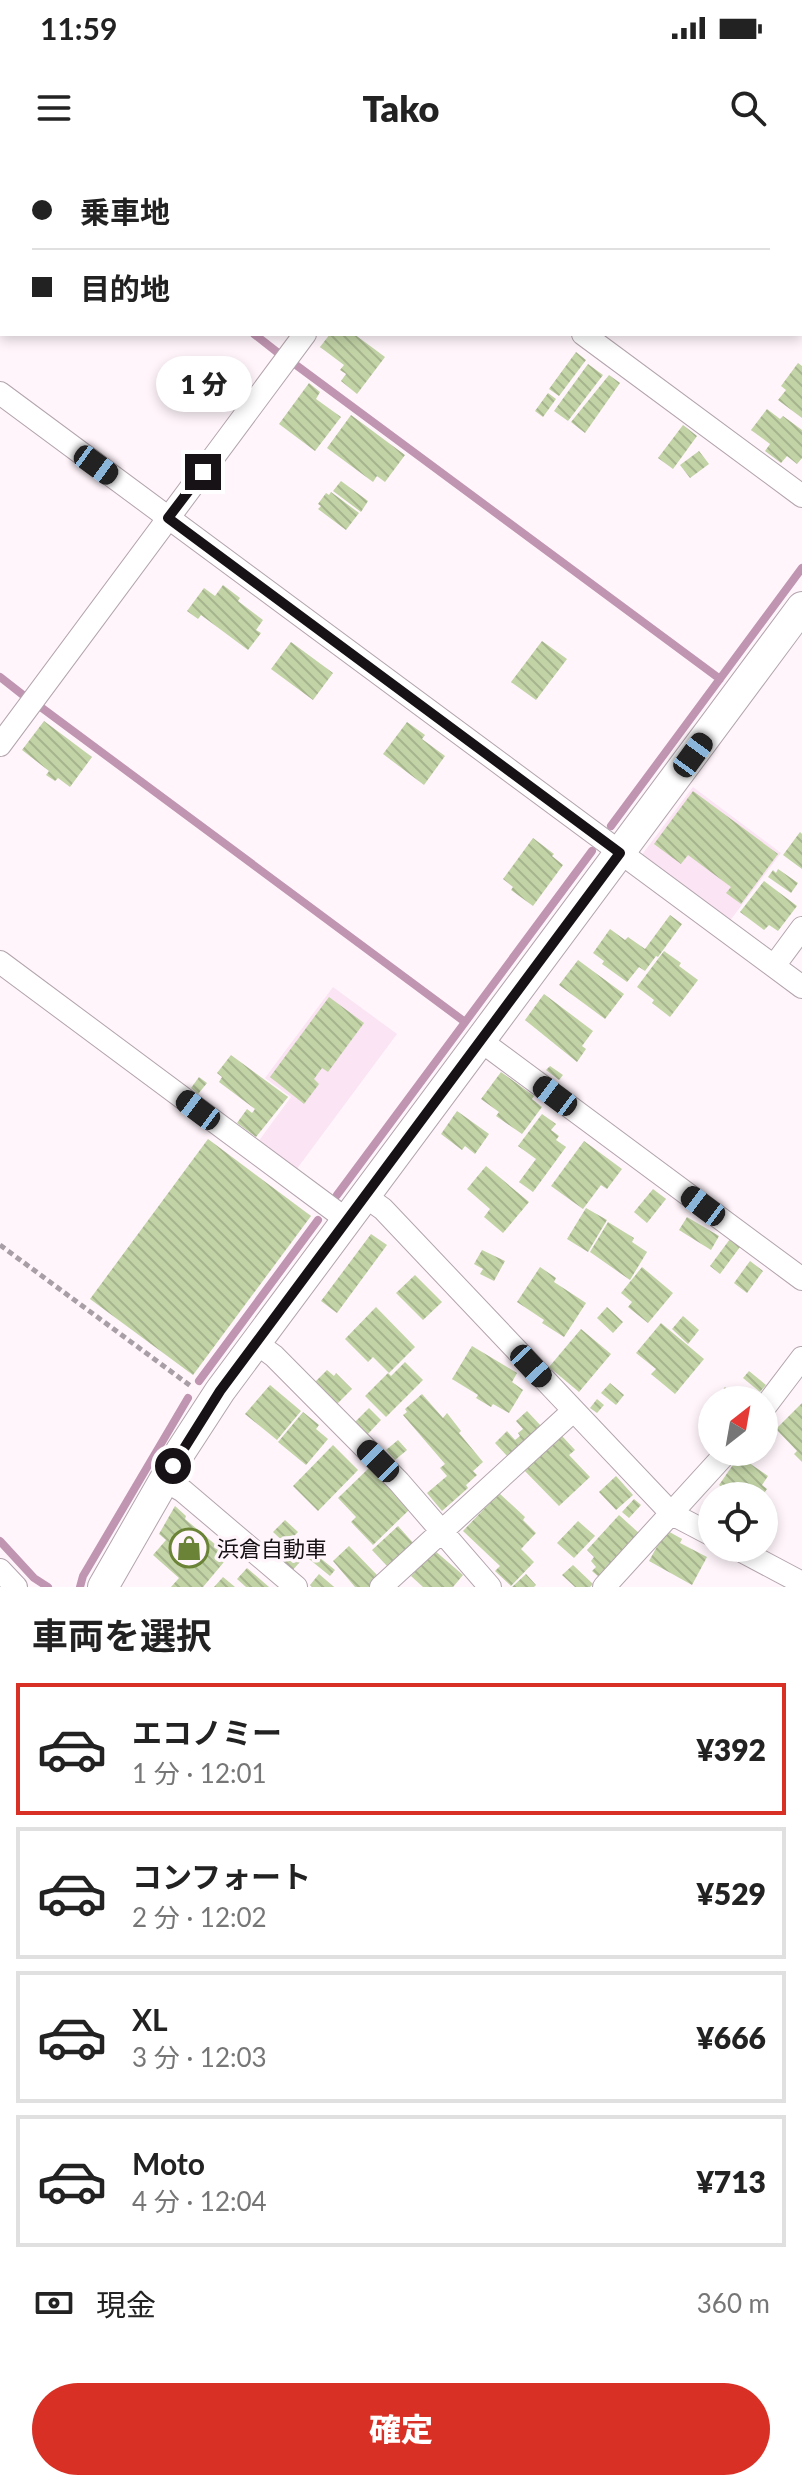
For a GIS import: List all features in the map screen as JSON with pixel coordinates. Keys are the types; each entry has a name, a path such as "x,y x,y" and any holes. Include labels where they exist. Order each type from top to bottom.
{"street":[{"path":"0,745 304,336"},
{"path":"586,336 802,496"},
{"path":"0,393 802,987"},
{"path":"103,1587 212,1403 802,607"},
{"path":"774,966 802,928"},
{"path":"0,962 347,1220"},
{"path":"481,1041 802,1279"},
{"path":"365,1196 383,1209 672,1514 698,1528"},
{"path":"256,1343 274,1356 399,1482 490,1587"},
{"path":"778,1390 802,1358"},
{"path":"381,1587 573,1411"},
{"path":"604,1587 715,1466"},
{"path":"164,1480 183,1491 296,1587"},
{"path":"762,1562 802,1583"},
{"path":"0,1570 16,1587"}],"path":[{"path":"0,1245 212,1403"}],"shaded area":[{"path":"693,787 781,853 729,922 641,856"},
{"path":"333,987 397,1034 296,1170 258,1142 291,1097 265,1078"}],"building":[{"path":"328,336 357,336 385,357 357,394 341,381 346,374 340,370 344,365 320,347"},
{"path":"576,352 586,360 559,396 549,389"},
{"path":"798,363 802,366 802,418 778,400 786,390 781,386"},
{"path":"588,364 603,375 568,421 554,411"},
{"path":"609,375 620,383 585,433 571,422"},
{"path":"309,383 320,392 316,399 341,417 315,451 279,424"},
{"path":"548,393 556,399 543,417 535,411"},
{"path":"767,409 802,430 802,458 797,464 787,456 781,463 765,451 770,444 751,430"},
{"path":"351,415 405,455 385,482 377,476 373,482 327,448"},
{"path":"683,425 697,436 673,469 658,458"},
{"path":"699,451 709,464 690,478 680,465"},
{"path":"341,481 368,501 361,512 333,491"},
{"path":"331,492 359,513 346,530 318,509 326,493 329,495"},
{"path":"223,585 263,620 256,630 261,633 248,650 201,615 198,619 187,611 204,588 215,596"},
{"path":"542,641 567,659 536,700 511,682"},
{"path":"291,642 333,673 313,700 271,669"},
{"path":"44,721 92,757 70,787 58,778 55,781 46,775 49,771 22,750"},
{"path":"407,722 425,735 422,739 445,756 424,785 383,754"},
{"path":"693,791 778,854 741,904 726,893 731,887 688,855 681,864 654,844"},
{"path":"800,832 802,834 802,869 783,855"},
{"path":"533,838 563,865 533,906 511,890 513,887 503,879"},
{"path":"778,869 798,883 791,893 768,877"},
{"path":"764,881 797,906 778,931 769,925 764,930 740,912"},
{"path":"670,915 682,924 645,971 639,967 627,982 602,964 604,961 593,953 610,929 645,949"},
{"path":"664,951 698,980 670,1017 637,987"},
{"path":"578,960 624,994 605,1019 559,985"},
{"path":"544,994 593,1031 582,1046 586,1049 577,1062 525,1020"},
{"path":"329,997 364,1023 328,1072 322,1068 314,1079 319,1084 304,1104 270,1077"},
{"path":"231,1055 288,1097 256,1137 237,1123 247,1109 252,1113 255,1109 219,1082 222,1077 217,1073"},
{"path":"550,1066 563,1075 559,1080 546,1070"},
{"path":"501,1072 534,1096 532,1099 542,1107 522,1134 496,1116 499,1112 481,1099"},
{"path":"199,1077 207,1083 198,1094 191,1088"},
{"path":"457,1111 489,1134 475,1154 465,1146 462,1150 441,1134"},
{"path":"542,1114 556,1124 551,1130 559,1136 556,1140 566,1147 533,1192 519,1182 536,1159 518,1146"},
{"path":"208,1139 311,1216 193,1375 90,1299"},
{"path":"584,1141 622,1169 607,1189 601,1185 583,1209 551,1186"},
{"path":"486,1166 529,1202 503,1233 484,1217 490,1209 467,1189"},
{"path":"653,1189 666,1199 647,1223 634,1212"},
{"path":"586,1208 607,1220 588,1252 567,1239"},
{"path":"687,1217 719,1236 711,1250 679,1230"},
{"path":"608,1222 634,1238 632,1242 647,1252 630,1280 590,1252"},
{"path":"371,1234 387,1245 337,1313 321,1301"},
{"path":"730,1239 740,1247 720,1274 710,1266"},
{"path":"482,1250 505,1261 494,1281 480,1274 483,1269 474,1264"},
{"path":"750,1261 763,1271 747,1293 734,1283"},
{"path":"540,1267 556,1278 554,1282 586,1303 564,1337 517,1302"},
{"path":"642,1267 673,1293 648,1323 628,1307 632,1302 621,1293"},
{"path":"415,1275 442,1302 423,1320 396,1293"},
{"path":"376,1307 415,1347 389,1373 373,1357 368,1362 345,1339"},
{"path":"607,1307 623,1322 613,1333 597,1318"},
{"path":"683,1316 699,1330 688,1344 672,1329"},
{"path":"661,1323 704,1359 675,1394 651,1374 656,1369 636,1353"},
{"path":"581,1329 611,1354 579,1392 549,1367"},
{"path":"472,1346 517,1373 512,1382 523,1390 509,1413 493,1404 491,1407 452,1379"},
{"path":"405,1362 423,1380 386,1417 365,1396 388,1373 391,1376"},
{"path":"327,1370 334,1376 336,1373 352,1389 336,1405 314,1383"},
{"path":"749,1371 766,1385 753,1386 743,1378"},
{"path":"610,1383 624,1395 616,1405 601,1393"},
{"path":"270,1385 301,1411 277,1440 245,1414"},
{"path":"422,1394 443,1418 447,1413 483,1462 473,1471 477,1475 466,1485 468,1488 442,1511 427,1493 447,1476 440,1468 445,1464 403,1415 407,1412 405,1409"},
{"path":"597,1399 604,1405 597,1413 590,1408"},
{"path":"802,1403 802,1462 794,1454 797,1451 778,1431 778,1427"},
{"path":"369,1408 381,1420 365,1437 353,1424"},
{"path":"527,1411 542,1427 508,1457 495,1443 507,1431 515,1440 520,1436 518,1433 523,1429 516,1421"},
{"path":"303,1412 319,1425 316,1429 328,1439 306,1465 278,1442"},
{"path":"562,1436 575,1450 569,1455 590,1477 559,1506 520,1466"},
{"path":"398,1440 407,1450 395,1460 386,1450"},
{"path":"333,1445 358,1470 318,1511 293,1486"},
{"path":"732,1466 754,1466 768,1476 764,1482 721,1482"},
{"path":"370,1467 410,1509 373,1545 351,1522 356,1517 338,1498"},
{"path":"616,1476 633,1495 616,1510 599,1492"},
{"path":"499,1493 525,1517 523,1520 536,1533 521,1549 534,1562 511,1586 495,1571 500,1566 463,1531"},
{"path":"634,1499 641,1505 629,1518 622,1512"},
{"name":"浜倉自動車","path":"175,1506 186,1516 185,1519 229,1556 203,1587 171,1587 179,1578 153,1555 166,1540 159,1534"},
{"path":"619,1515 640,1534 600,1578 592,1571 596,1567 591,1561 594,1557 587,1550"},
{"path":"285,1520 298,1532 286,1544 273,1532"},
{"path":"578,1521 595,1536 574,1558 557,1543"},
{"path":"398,1526 415,1545 390,1569 372,1550"},
{"path":"666,1530 682,1539 680,1543 698,1552 698,1562 704,1562 692,1585 649,1561"},
{"path":"349,1546 377,1575 372,1587 355,1587 333,1561"},
{"path":"296,1547 306,1555 291,1572 281,1564"},
{"path":"434,1550 463,1575 453,1587 423,1587 411,1576"},
{"path":"314,1553 335,1570 330,1576 309,1559"},
{"path":"573,1565 593,1584 590,1587 575,1587 562,1575"},
{"path":"247,1568 269,1587 246,1587 237,1579"},
{"path":"319,1574 334,1587 312,1587 310,1585"},
{"path":"526,1574 536,1585 534,1587 512,1587"},
{"path":"223,1577 235,1587 214,1587"}],"waterway":[{"path":"257,336 277,352"},
{"path":"296,365 720,679"},
{"path":"611,826 802,568"},
{"path":"0,677 23,695"},
{"path":"42,708 465,1022"},
{"path":"337,1195 592,851"},
{"path":"199,1381 318,1220"},
{"path":"80,1587 83,1576 188,1398"},
{"path":"0,1541 34,1578 48,1587"}],"place":[{"name":"浜倉自動車","path":"189,1548"}],"route":[{"path":"173,1466 220,1391 620,853 168,518 203,472"}]}
